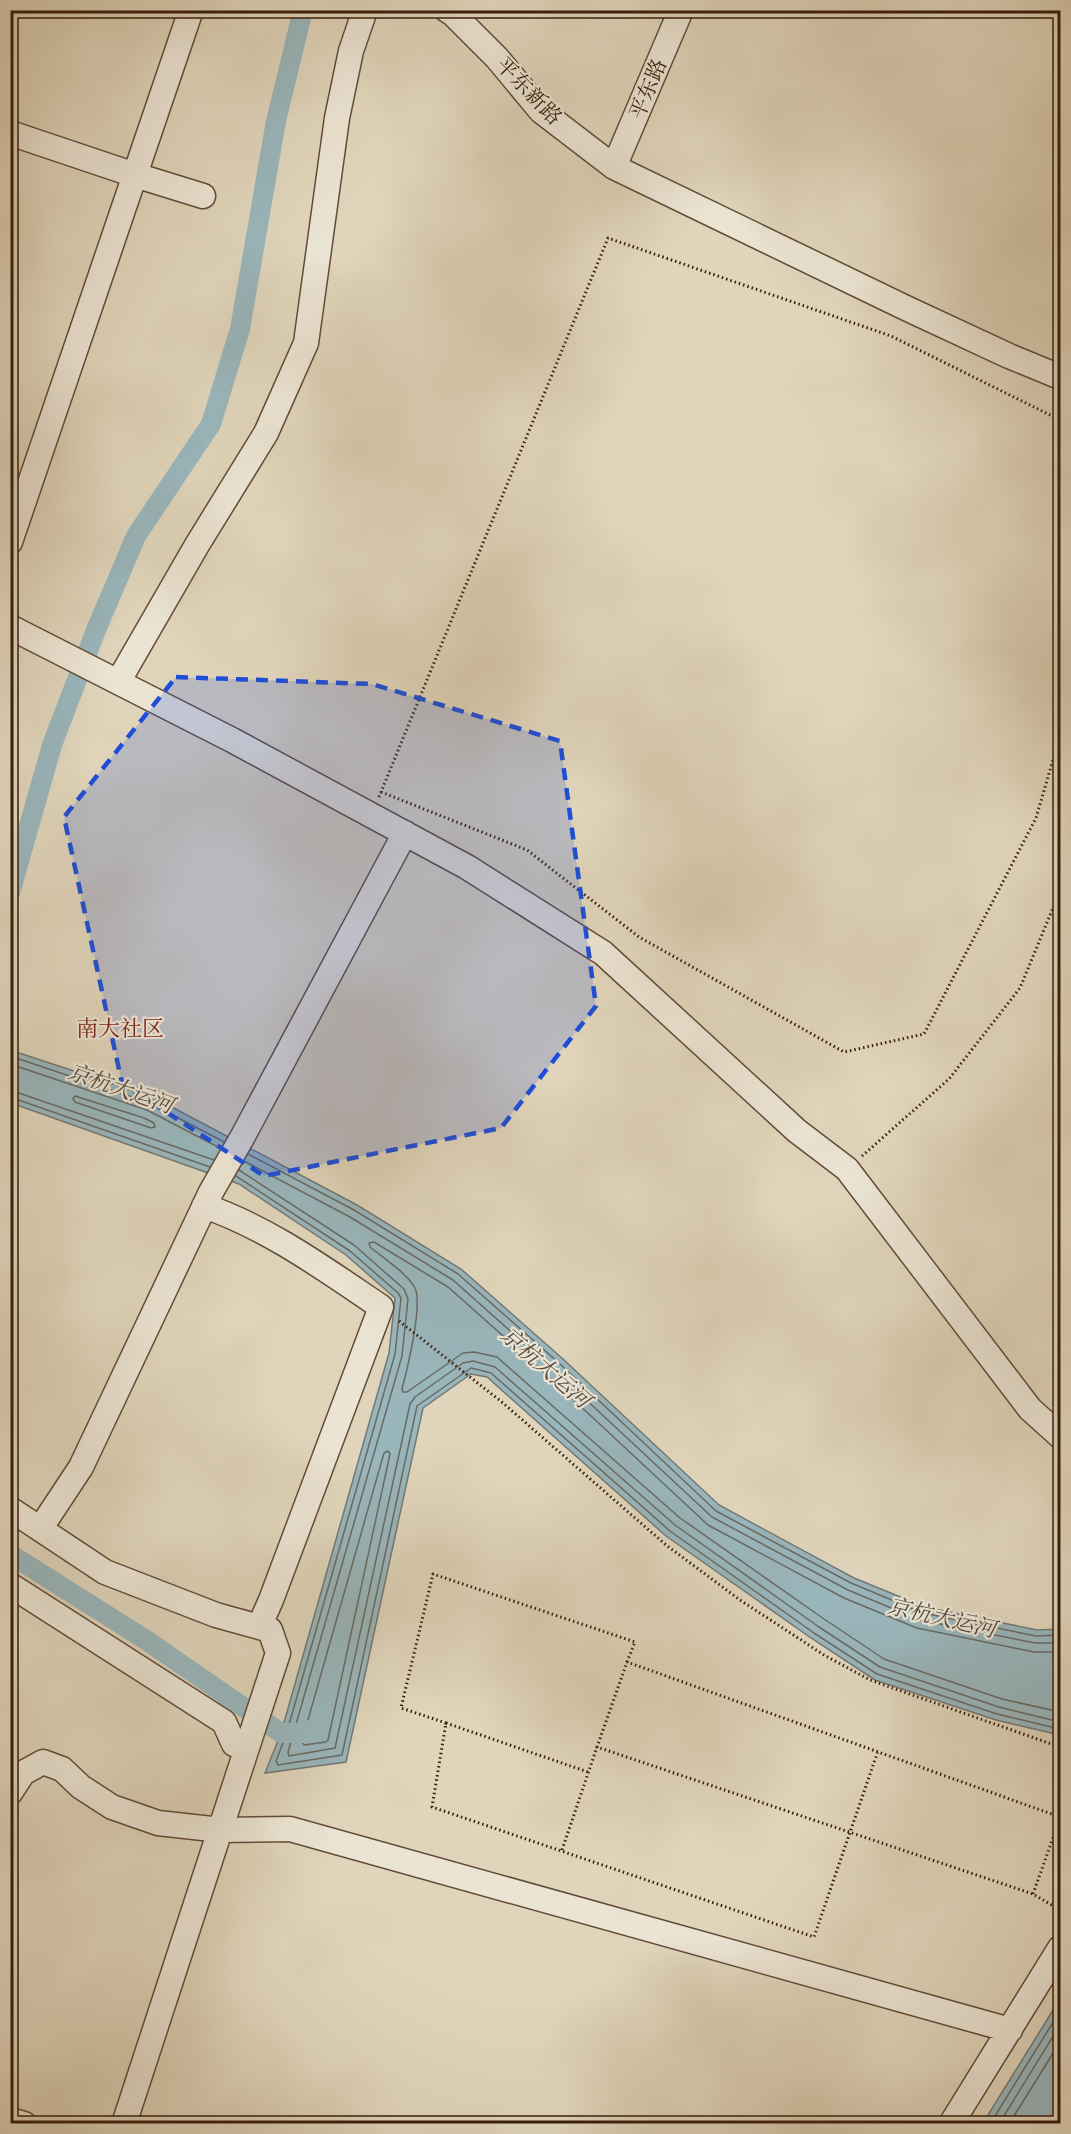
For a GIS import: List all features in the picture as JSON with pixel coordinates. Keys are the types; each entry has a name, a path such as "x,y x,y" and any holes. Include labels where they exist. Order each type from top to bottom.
{"street":[{"path":"10,542 192,10"},
{"path":"117,681 266,433 306,342 338,118 351,51 365,10"},
{"name":"平东新路","path":"447,10 497,58 541,111 614,167 908,309 1060,377"},
{"name":"平东路","path":"614,167 681,10"},
{"path":"10,133 203,196"},
{"path":"10,627 232,740 467,867 603,953 797,1131 847,1169 1030,1409 1060,1436"},
{"path":"40,1529 81,1467 207,1198 243,1136 405,833"},
{"path":"207,1198 242,1221 326,1269 381,1307 259,1627"},
{"path":"10,1509 105,1572 216,1615 270,1630 278,1653 124,2124"},
{"path":"10,1585 224,1722 234,1744 246,1749"},
{"path":"10,1793 23,1773 43,1762 62,1769 81,1787 112,1807 158,1823 221,1830 290,1829 1010,2030"},
{"path":"951,2124 1060,1948"},
{"path":"10,2120 24,2124"}],"path":[{"path":"1060,420 891,336 608,238 381,792 527,850 639,937 844,1052 924,1034 1036,818 1060,736"},
{"path":"847,1169 949,1079 1020,988 1060,891"},
{"path":"397,1320 503,1403 666,1545 740,1600 824,1655 870,1680 1060,1747"},
{"path":"562,1851 635,1642 434,1574 401,1708 588,1772"},
{"path":"627,1662 1060,1817 1033,1894"},
{"path":"446,1724 432,1807 814,1937 878,1751"},
{"path":"597,1747 1033,1894 1060,1910"}],"highlighted area":[{"path":"176,677 372,684 560,741 596,1006 501,1128 264,1176 122,1083 64,817"}],"water":[{"name":"京杭大运河","path":"10,1050 153,1097 357,1205 461,1269 563,1359 719,1505 854,1578 925,1607 1037,1630 1060,1629 1060,1735 996,1720 875,1680 666,1536 487,1377 471,1374 423,1408 346,1762 265,1773 281,1733 389,1353 395,1298 346,1255 239,1184 11,1103"},
{"path":"1060,1999 1060,2123 983,2123"}],"waterway":[{"path":"10,893 52,745 96,630 136,536 211,424 240,329 276,121 303,10"},
{"path":"10,1554 146,1640 281,1733 304,1733 306,1730"}],"district":[{"name":"南大社区","path":"120,1028"}]}
